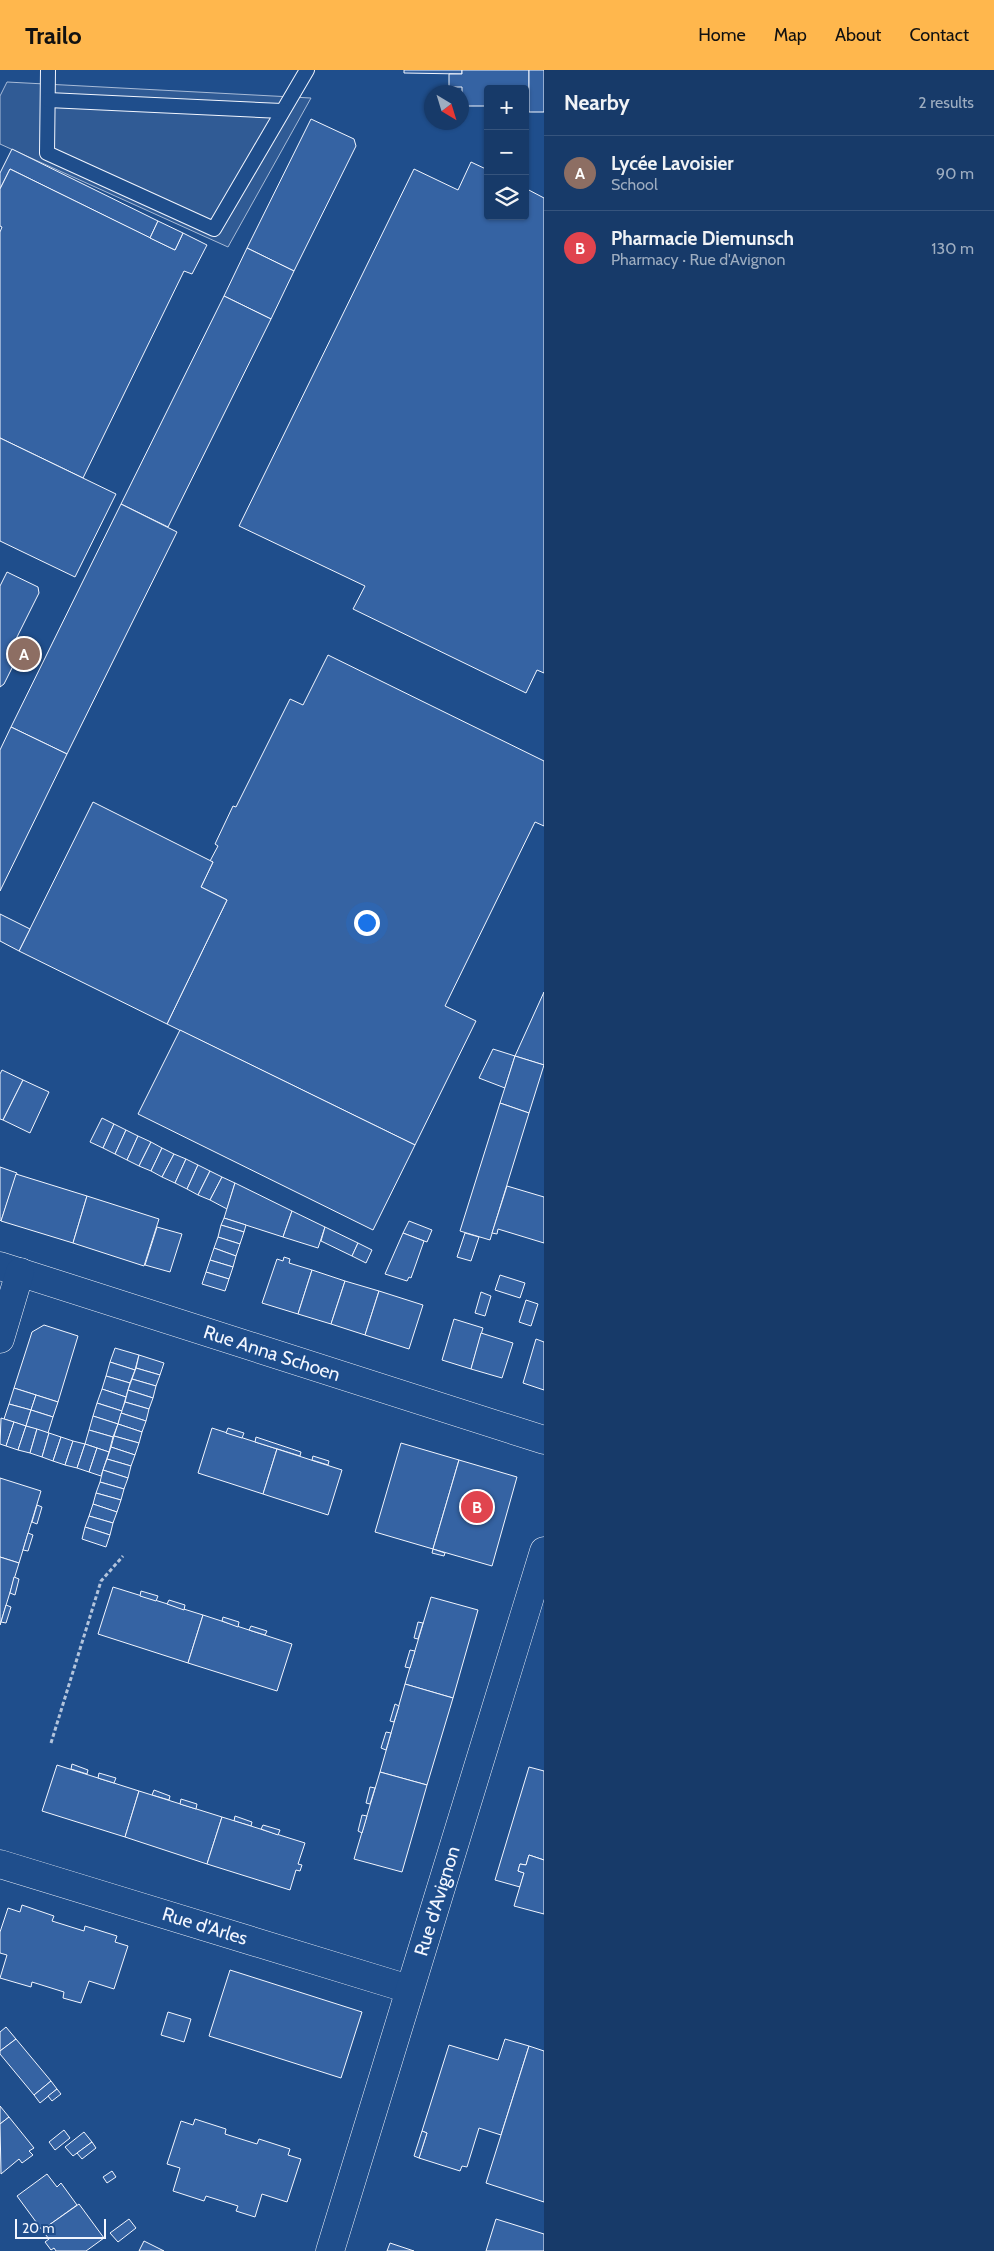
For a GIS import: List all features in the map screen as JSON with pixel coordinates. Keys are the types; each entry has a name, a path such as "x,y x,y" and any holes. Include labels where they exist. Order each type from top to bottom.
{"street":[{"path":"0,1339 10,1269"},
{"name":"Rue Anna Schoen","path":"10,1269 544,1440"},
{"name":"Rue d'Avignon","path":"330,2251 544,1551"},
{"name":"Rue d'Arles","path":"0,1864 410,1989"}],"lane":[{"path":"48,70 47,153 214,229 307,70"},
{"path":"48,100 282,111"}],"path":[{"path":"51,1743 101,1581 123,1556"}],"shaded area":[{"path":"7,82 311,98 228,247 0,144 0,96"}],"building":[{"path":"404,70 462,70 462,74 404,73"},
{"path":"462,70 529,70 529,85 484,85 484,106 469,106 469,85 449,85 449,74 462,74"},
{"path":"529,70 544,70 544,112 529,112"},
{"path":"311,119 354,139 356,146 294,271 247,248"},
{"path":"12,149 158,221 150,238 10,169 0,189 0,173"},
{"path":"471,162 484,168 484,220 529,220 529,190 544,198 544,673 537,670 526,693 353,609 365,586 239,526 414,169 458,190"},
{"path":"10,169 175,250 183,233 207,245 192,274 184,271 83,478 0,438 0,232 2,227 0,226 0,189"},
{"path":"158,221 183,233 175,250 150,238"},
{"path":"247,248 294,271 271,319 224,296"},
{"path":"224,296 271,319 168,527 121,504"},
{"path":"0,438 116,494 75,577 0,541"},
{"path":"121,504 177,532 67,754 11,727"},
{"path":"7,572 38,587 39,593 15,641 20,644 21,650 4,684 0,687 0,586"},
{"path":"328,655 544,761 544,826 535,822 445,1006 476,1021 415,1145 167,1024 227,900 201,887 213,862 210,861 218,846 215,844 233,806 236,807 290,699 303,705"},
{"path":"11,727 67,754 0,891 0,750"},
{"path":"93,802 213,862 201,887 227,900 167,1024 19,951"},
{"path":"0,914 30,929 19,951 0,941"},
{"path":"544,992 544,1065 515,1056"},
{"path":"180,1030 415,1145 373,1230 138,1114"},
{"path":"493,1049 515,1056 505,1088 479,1078"},
{"path":"515,1056 544,1065 529,1113 500,1103"},
{"path":"2,1070 23,1080 3,1120 0,1119 0,1074"},
{"path":"23,1080 49,1092 30,1133 3,1120"},
{"path":"500,1103 529,1113 490,1240 460,1231"},
{"path":"102,1118 114,1124 103,1148 90,1142"},
{"path":"114,1124 126,1130 115,1154 103,1148"},
{"path":"126,1130 138,1136 127,1160 115,1154"},
{"path":"138,1136 151,1142 139,1166 127,1160"},
{"path":"151,1142 162,1148 151,1171 139,1166"},
{"path":"162,1148 174,1154 162,1177 151,1171"},
{"path":"174,1154 186,1159 175,1183 162,1177"},
{"path":"186,1159 198,1165 187,1189 175,1183"},
{"path":"198,1165 210,1171 198,1195 187,1189"},
{"path":"0,1167 17,1173 1,1221 0,1220"},
{"path":"210,1171 222,1177 210,1200 198,1195"},
{"path":"16,1174 87,1196 73,1243 1,1221"},
{"path":"222,1177 235,1183 227,1209 210,1200"},
{"path":"235,1183 292,1211 283,1237 224,1218"},
{"path":"507,1186 544,1197 544,1243 498,1229 497,1234 492,1233"},
{"path":"87,1196 159,1219 144,1266 73,1243"},
{"path":"292,1211 325,1227 318,1248 283,1237"},
{"path":"224,1218 246,1225 244,1232 221,1225"},
{"path":"409,1221 432,1230 427,1242 403,1233"},
{"path":"221,1225 244,1232 240,1244 218,1237"},
{"path":"157,1227 182,1234 170,1272 145,1265"},
{"path":"325,1227 358,1243 352,1256 321,1241"},
{"path":"403,1233 424,1241 411,1278 409,1277 407,1281 385,1274"},
{"path":"465,1233 479,1237 471,1261 457,1257"},
{"path":"218,1237 240,1244 236,1256 214,1248"},
{"path":"358,1243 372,1250 366,1263 352,1256"},
{"path":"214,1248 236,1256 233,1267 210,1260"},
{"path":"284,1257 290,1259 289,1263 312,1270 298,1314 262,1303 277,1259 283,1261"},
{"path":"210,1260 233,1267 229,1279 206,1272"},
{"path":"312,1270 345,1281 331,1324 298,1314"},
{"path":"206,1272 229,1279 225,1291 202,1284"},
{"path":"500,1275 525,1283 520,1298 495,1290"},
{"path":"345,1281 379,1291 365,1335 331,1324"},
{"path":"379,1291 423,1305 409,1349 365,1335"},
{"path":"481,1292 491,1296 485,1316 475,1313"},
{"path":"526,1300 538,1304 531,1326 519,1322"},
{"path":"454,1319 483,1328 471,1369 442,1360"},
{"path":"44,1325 78,1336 58,1402 14,1388 32,1332"},
{"path":"481,1333 513,1343 502,1378 471,1369"},
{"path":"536,1339 544,1342 544,1390 523,1383"},
{"path":"115,1348 139,1355 135,1370 110,1362"},
{"path":"139,1355 164,1363 160,1375 136,1368"},
{"path":"110,1362 135,1370 130,1383 106,1376"},
{"path":"136,1368 160,1375 156,1386 132,1379"},
{"path":"106,1376 130,1383 126,1397 102,1389"},
{"path":"132,1379 156,1386 153,1398 128,1390"},
{"path":"14,1388 36,1395 31,1410 9,1404"},
{"path":"102,1389 126,1397 122,1411 97,1403"},
{"path":"128,1390 153,1398 149,1409 125,1402"},
{"path":"36,1395 58,1402 53,1417 31,1410"},
{"path":"125,1402 149,1409 146,1421 121,1413"},
{"path":"97,1403 122,1411 118,1424 93,1416"},
{"path":"9,1404 31,1410 26,1426 4,1419"},
{"path":"31,1410 53,1417 48,1433 26,1426"},
{"path":"121,1413 146,1421 142,1432 118,1424"},
{"path":"93,1416 118,1424 113,1437 89,1430"},
{"path":"1,1418 14,1422 6,1446 0,1444"},
{"path":"14,1422 26,1426 18,1450 6,1446"},
{"path":"118,1424 142,1432 139,1443 114,1436"},
{"path":"26,1426 37,1429 30,1453 18,1450"},
{"path":"212,1428 277,1449 263,1494 198,1473"},
{"path":"228,1428 244,1433 242,1438 226,1433"},
{"path":"37,1429 49,1433 42,1457 30,1453"},
{"path":"89,1430 113,1437 109,1452 85,1444"},
{"path":"49,1433 61,1437 53,1461 42,1457"},
{"path":"114,1436 139,1443 135,1455 111,1447"},
{"path":"61,1437 73,1441 65,1465 53,1461"},
{"path":"256,1437 301,1452 300,1456 255,1442"},
{"path":"73,1441 85,1444 77,1468 65,1465"},
{"path":"401,1443 459,1460 433,1549 375,1532"},
{"path":"85,1444 97,1448 89,1472 77,1468"},
{"path":"111,1447 135,1455 131,1466 107,1459"},
{"path":"97,1448 109,1452 101,1476 89,1472"},
{"path":"277,1449 342,1470 328,1515 263,1494"},
{"path":"313,1456 329,1461 328,1465 312,1460"},
{"path":"107,1459 131,1466 128,1478 103,1470"},
{"path":"459,1460 517,1477 492,1566 433,1549"},
{"path":"103,1470 128,1478 124,1489 100,1482"},
{"path":"0,1478 41,1491 19,1563 0,1557"},
{"path":"100,1482 124,1489 121,1500 96,1493"},
{"path":"96,1493 121,1500 117,1512 93,1504"},
{"path":"93,1504 117,1512 113,1523 89,1516"},
{"path":"37,1505 42,1507 37,1524 32,1522"},
{"path":"89,1516 113,1523 110,1535 85,1527"},
{"path":"85,1527 110,1535 106,1547 82,1539"},
{"path":"28,1533 33,1535 28,1551 23,1550"},
{"path":"433,1549 445,1553 444,1556 432,1553"},
{"path":"0,1557 19,1563 0,1625"},
{"path":"14,1577 19,1579 15,1595 10,1593"},
{"path":"113,1587 203,1615 188,1663 98,1634"},
{"path":"141,1591 158,1596 156,1601 140,1596"},
{"path":"431,1597 478,1610 453,1698 405,1684"},
{"path":"169,1600 185,1605 184,1610 167,1604"},
{"path":"6,1605 11,1607 6,1623 1,1622"},
{"path":"203,1615 292,1644 277,1691 188,1663"},
{"path":"223,1617 239,1622 238,1627 222,1621"},
{"path":"418,1622 423,1623 418,1639 414,1638"},
{"path":"251,1626 267,1631 265,1635 249,1630"},
{"path":"410,1650 415,1651 410,1668 405,1667"},
{"path":"405,1684 453,1698 427,1785 380,1772"},
{"path":"395,1704 399,1706 394,1722 390,1721"},
{"path":"386,1732 391,1733 386,1750 381,1748"},
{"path":"72,1764 88,1770 87,1774 71,1769"},
{"path":"57,1765 139,1791 125,1837 42,1811"},
{"path":"529,1767 544,1771 544,1860 529,1855 526,1865 520,1864 518,1871 524,1873 520,1887 495,1880"},
{"path":"380,1772 427,1785 402,1872 354,1859"},
{"path":"99,1773 116,1778 114,1783 98,1778"},
{"path":"370,1787 375,1788 370,1804 366,1803"},
{"path":"154,1790 170,1796 169,1800 152,1795"},
{"path":"139,1791 222,1817 207,1864 125,1837"},
{"path":"181,1799 197,1804 196,1809 180,1804"},
{"path":"362,1815 367,1816 362,1833 358,1831"},
{"path":"235,1816 252,1822 251,1826 234,1821"},
{"path":"222,1817 305,1843 298,1864 302,1865 300,1871 296,1870 290,1890 207,1864"},
{"path":"263,1825 280,1830 278,1835 261,1829"},
{"path":"529,1855 544,1860 544,1914 514,1906 524,1873 518,1871 520,1864 526,1865"},
{"path":"22,1905 54,1916 52,1921 84,1931 85,1926 117,1936 115,1942 128,1946 114,1989 89,1981 81,2003 63,1998 64,1992 32,1982 31,1987 0,1978 7,1955 0,1953 0,1932 8,1908 20,1912"},
{"path":"230,1970 362,2012 341,2078 209,2036"},
{"path":"168,2012 191,2019 184,2042 161,2035"},
{"path":"6,2027 16,2039 0,2051 0,2032"},
{"path":"16,2039 51,2081 34,2095 0,2054 0,2051"},
{"path":"505,2039 529,2046 501,2135 479,2128 467,2167 462,2166 460,2171 419,2158 427,2133 422,2131 449,2045 498,2060"},
{"path":"529,2046 544,2051 544,2202 486,2183"},
{"path":"51,2081 57,2089 40,2103 34,2095"},
{"path":"57,2089 61,2094 52,2101 48,2096"},
{"path":"0,2106 9,2117 0,2124"},
{"path":"9,2117 34,2148 29,2151 33,2155 22,2163 19,2159 1,2174 0,2124"},
{"path":"195,2119 226,2129 225,2134 257,2144 259,2139 290,2149 288,2155 301,2159 287,2202 262,2194 255,2217 236,2211 238,2206 206,2196 204,2201 173,2191 180,2168 167,2164 181,2121 193,2125"},
{"path":"64,2130 70,2138 55,2150 49,2142"},
{"path":"422,2131 427,2133 419,2158 414,2156"},
{"path":"84,2132 92,2142 73,2156 65,2147"},
{"path":"92,2142 96,2148 82,2159 77,2153"},
{"path":"112,2171 116,2177 107,2183 103,2177"},
{"path":"47,2174 57,2187 61,2183 77,2205 42,2230 17,2196"},
{"path":"79,2204 104,2238 86,2251 56,2251 54,2248 51,2250 45,2242 49,2239 42,2230"},
{"path":"129,2219 136,2228 118,2242 110,2233"},
{"path":"496,2219 544,2234 544,2251 486,2251"},
{"path":"144,2241 164,2251 139,2251"},
{"path":"390,2243 414,2251 387,2251"}],"place":[{"name":"Lycée Lavoisier","path":"24,654"},
{"name":"Pharmacie Diemunsch","path":"477,1507"}]}
